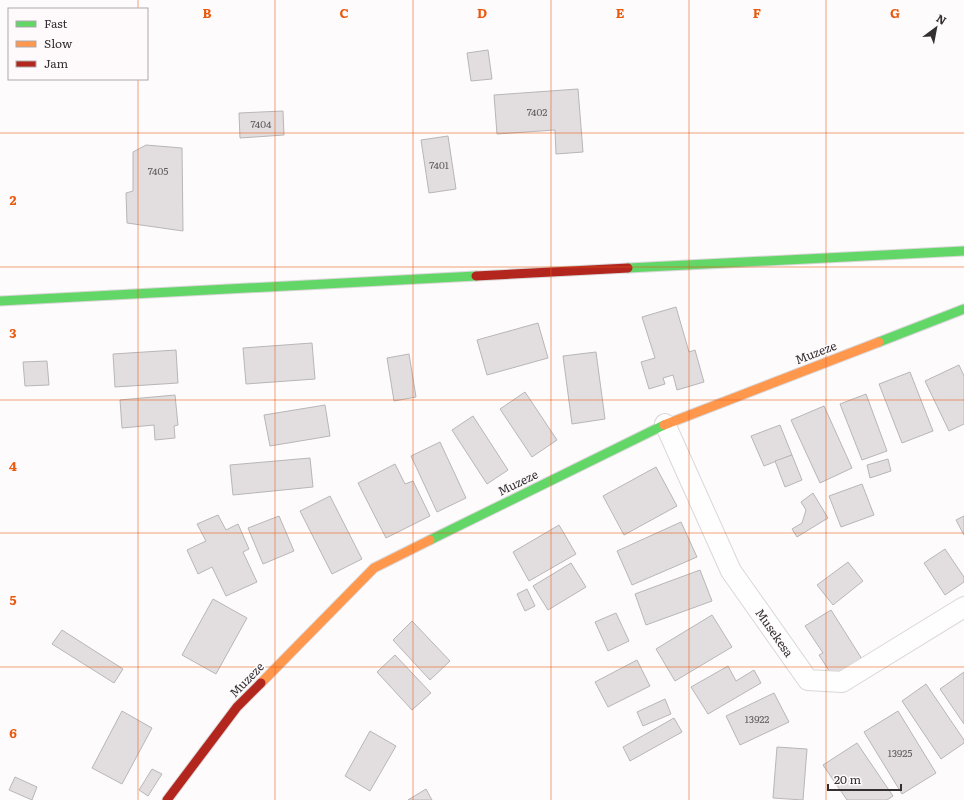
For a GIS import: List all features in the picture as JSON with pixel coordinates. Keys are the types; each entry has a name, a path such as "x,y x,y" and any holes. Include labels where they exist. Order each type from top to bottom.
{"street":[{"path":"0,301 964,251"},
{"name":"Muzeze","path":"167,800 237,707 374,568 665,424 964,309"},
{"name":"Musekesa","path":"665,424 731,571 808,680 842,682 964,607"}],"building":[{"path":"488,50 492,79 471,81 467,53"},
{"path":"578,89 583,152 556,154 555,130 497,134 494,95"},
{"path":"283,111 284,135 240,138 239,113"},
{"path":"448,136 456,189 429,193 421,140"},
{"path":"146,145 182,148 183,231 127,223 126,193 133,191 133,152"},
{"path":"676,307 689,352 695,350 704,382 677,390 673,375 663,378 665,384 649,389 641,362 655,358 642,317"},
{"path":"538,323 548,358 487,375 477,340"},
{"path":"312,343 315,379 246,384 243,348"},
{"path":"176,350 178,383 115,387 113,354"},
{"path":"596,352 605,419 572,424 563,356"},
{"path":"409,354 416,397 394,401 387,358"},
{"path":"47,361 49,385 25,386 23,362"},
{"path":"959,365 964,376 964,424 949,431 925,381"},
{"path":"910,372 933,431 902,443 879,384"},
{"path":"525,392 557,440 532,457 500,409"},
{"path":"866,394 887,451 862,460 840,404"},
{"path":"175,395 178,425 174,426 175,438 155,440 154,425 122,428 120,400"},
{"path":"325,405 330,436 270,446 264,415"},
{"path":"824,406 852,468 820,483 791,420"},
{"path":"473,416 508,470 487,484 452,430"},
{"path":"780,425 792,455 764,466 751,436"},
{"path":"440,442 466,498 437,512 411,456"},
{"path":"792,455 802,480 785,487 775,461"},
{"path":"310,458 313,487 233,495 230,465"},
{"path":"888,459 891,471 870,478 867,465"},
{"path":"395,464 405,484 413,481 430,516 386,538 358,483"},
{"path":"656,467 677,506 624,535 603,496"},
{"path":"862,484 874,515 841,527 829,496"},
{"path":"813,493 828,518 797,537 792,529 802,523 806,510 801,502"},
{"path":"330,496 362,559 332,574 300,511"},
{"path":"218,515 226,530 238,524 249,549 243,552 257,582 226,596 212,567 198,574 187,550 206,541 197,524"},
{"path":"279,516 294,551 263,564 248,528"},
{"path":"964,516 964,535 956,520"},
{"path":"681,522 697,557 632,585 617,551"},
{"path":"559,525 576,554 529,581 513,552"},
{"path":"945,549 964,577 964,582 945,595 924,563"},
{"path":"848,562 863,581 833,605 817,585"},
{"path":"571,563 586,587 548,610 533,586"},
{"path":"700,570 712,601 646,625 635,594"},
{"path":"527,589 535,606 525,611 517,594"},
{"path":"213,599 247,618 216,674 182,655"},
{"path":"831,610 862,659 833,677 819,655 823,653 805,626"},
{"path":"616,613 629,641 608,651 595,622"},
{"path":"712,615 732,647 675,681 656,649"},
{"path":"412,621 450,661 430,680 393,640"},
{"path":"62,630 123,669 114,683 52,644"},
{"path":"395,655 431,693 412,710 377,672"},
{"path":"637,660 650,686 608,707 595,682"},
{"path":"728,666 736,681 754,670 761,683 708,714 691,687"},
{"path":"964,672 964,724 940,689"},
{"path":"926,684 964,740 964,743 941,759 902,701"},
{"path":"774,693 789,722 740,745 726,716"},
{"path":"665,699 671,714 643,726 637,712"},
{"path":"122,711 152,728 122,784 92,768"},
{"path":"898,711 936,773 902,794 864,732"},
{"path":"674,718 682,732 630,761 623,747"},
{"path":"370,731 396,746 370,791 345,776"},
{"path":"857,743 893,796 887,800 847,800 823,765"},
{"path":"777,747 807,749 803,800 773,798"},
{"path":"152,769 162,774 148,796 139,790"},
{"path":"15,777 37,787 32,800 9,790"},
{"path":"426,789 432,800 408,800"}],"traffic: fast":[{"path":"628,268 964,251"},
{"path":"0,301 476,276"},
{"path":"879,342 964,309"},
{"path":"430,540 664,425"}],"traffic: slow":[{"path":"664,425 879,342"},
{"path":"261,683 374,568 430,540"}],"traffic: jam":[{"path":"476,276 628,268"},
{"path":"167,800 237,707 261,683"}]}
